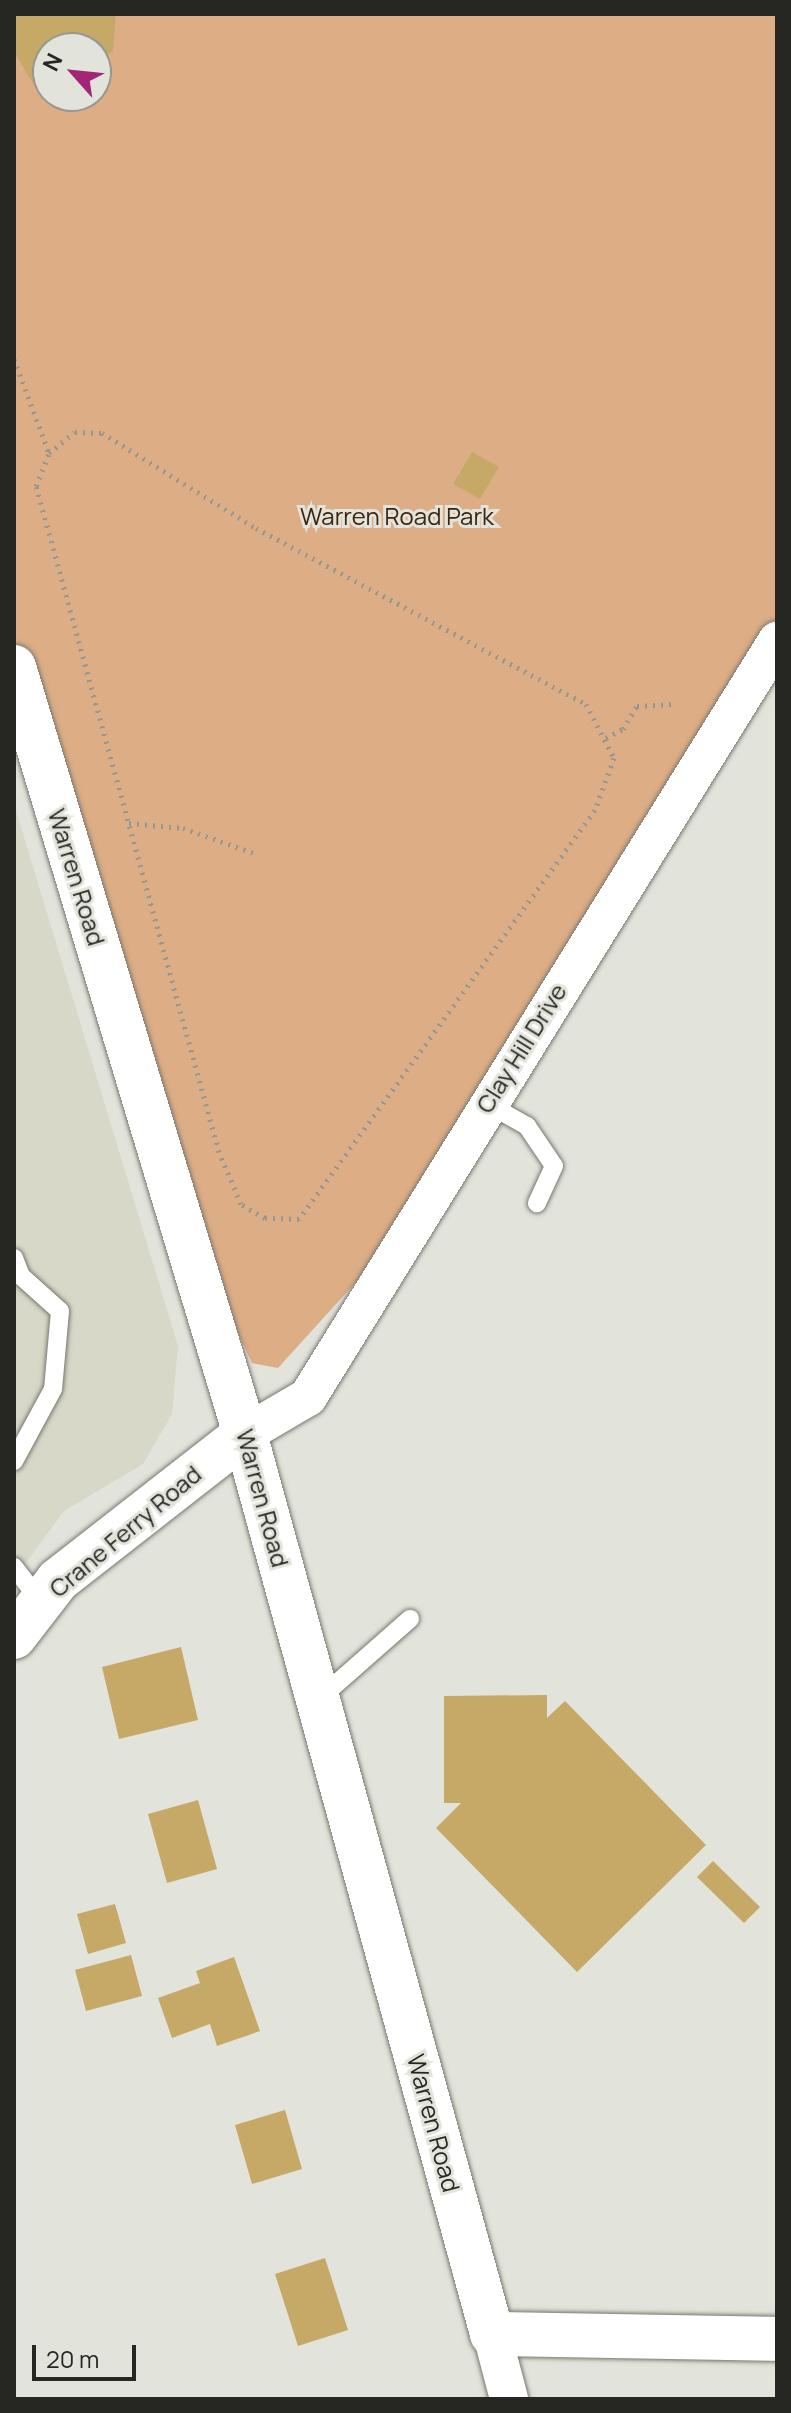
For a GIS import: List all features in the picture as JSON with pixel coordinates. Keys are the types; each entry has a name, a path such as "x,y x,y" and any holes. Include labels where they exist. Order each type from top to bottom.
{"street":[{"name":"Clay Hill Drive","path":"245,1434 308,1397 486,1103 777,641"},
{"name":"Warren Road","path":"14,667 245,1434 509,2399"},
{"name":"Crane Ferry Road","path":"14,1637 58,1580 245,1434"},
{"path":"492,2334 777,2339"}],"lane":[{"path":"486,1103 527,1126 554,1166 537,1203"},
{"path":"14,1258 21,1276 60,1311 53,1389 14,1461"},
{"path":"14,1567 41,1602"},
{"path":"318,1700 410,1619"}],"path":[{"path":"14,359 49,453"},
{"path":"75,432 102,433 256,528 586,704 606,738 614,758 595,810 299,1219 265,1218 241,1204 236,1191 129,823 36,486 49,453 75,432"},
{"path":"606,738 623,729 637,706 674,704"},
{"path":"129,823 183,828 254,853"}],"shaded area":[{"path":"14,804 178,1346 172,1414 143,1464 64,1511 14,1579"}],"green space":[{"name":"Warren Road Park","path":"14,14 777,14 777,635 357,1281 278,1368 252,1363 237,1331 14,640"}],"building":[{"path":"14,14 116,14 112,52 112,32 32,32 32,82 14,52"},
{"path":"472,452 499,467 480,499 453,484"},
{"path":"181,1647 198,1720 119,1739 102,1667"},
{"path":"547,1695 547,1718 565,1701 706,1845 577,1972 436,1828 461,1803 444,1803 444,1696"},
{"path":"198,1800 217,1869 167,1883 148,1814"},
{"path":"713,1861 760,1907 744,1923 697,1877"},
{"path":"115,1904 126,1943 88,1954 77,1914"},
{"path":"131,1955 142,1996 86,2011 75,1970"},
{"path":"234,1957 260,2031 217,2046 210,2024 172,2038 158,1998 200,1983 196,1971"},
{"path":"285,2110 302,2169 252,2184 235,2125"},
{"path":"325,2258 348,2330 298,2346 275,2274"}]}
